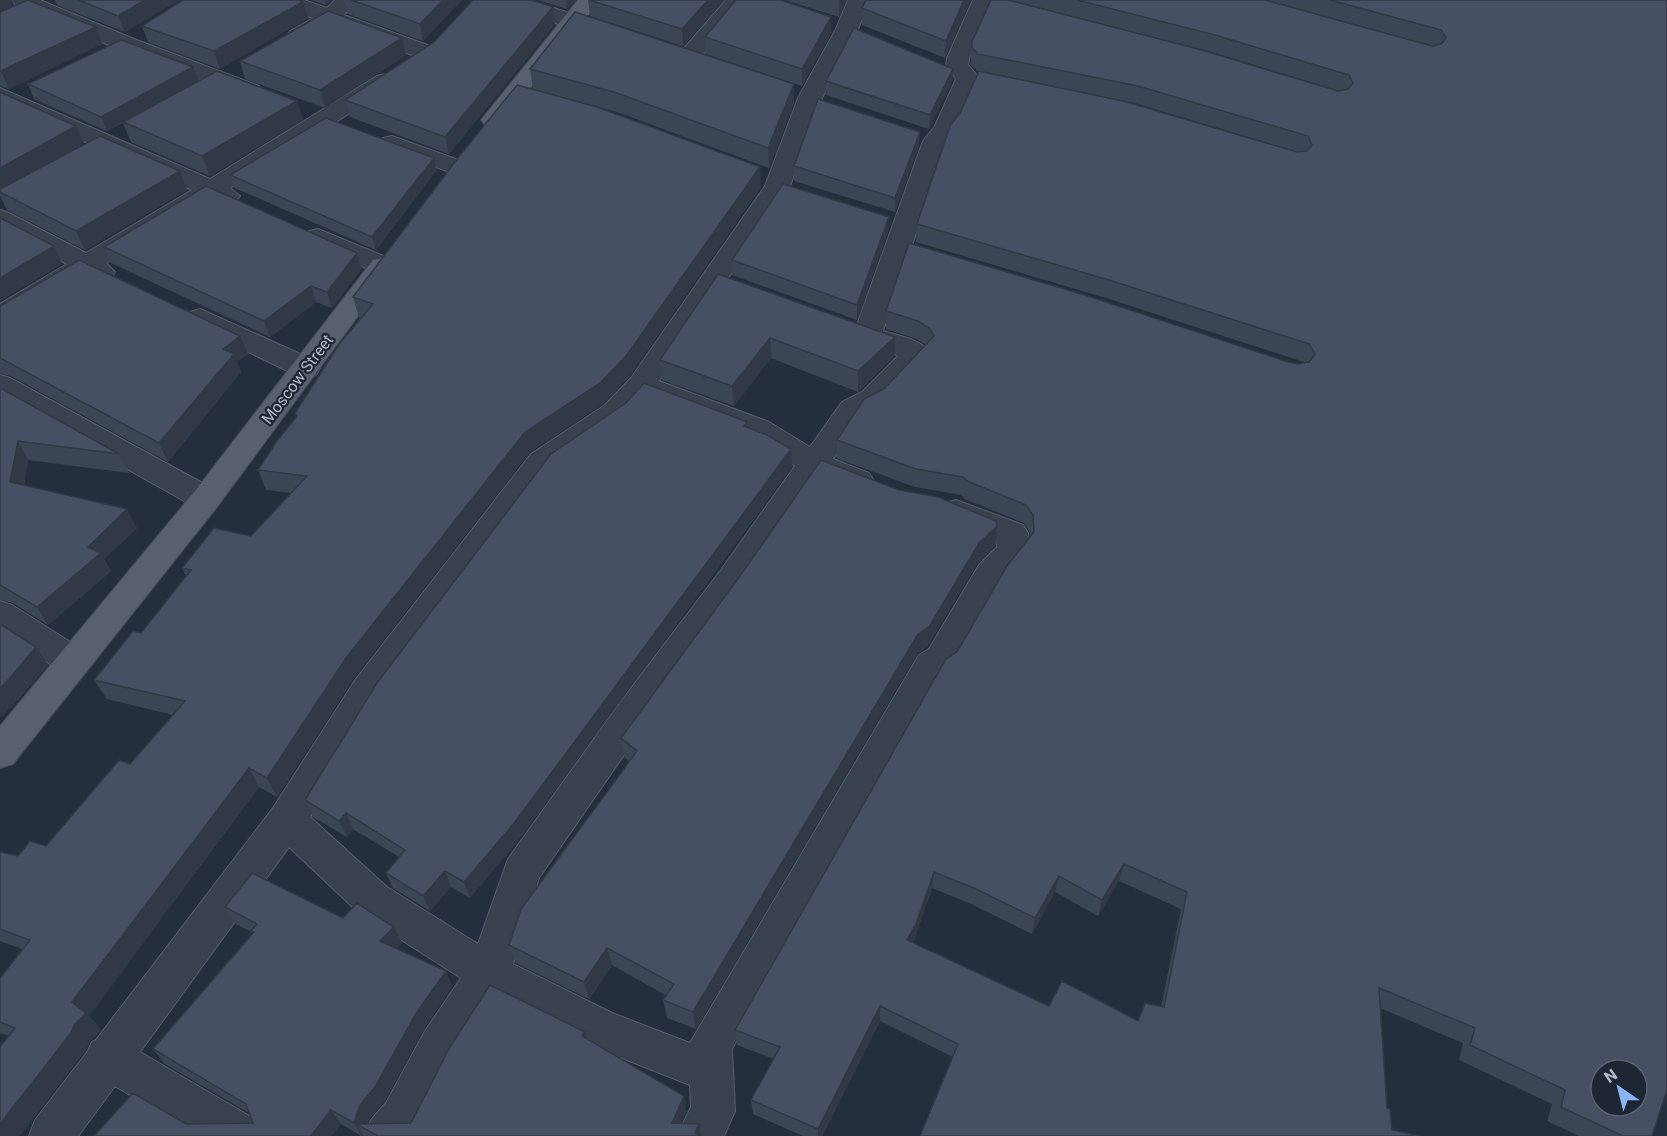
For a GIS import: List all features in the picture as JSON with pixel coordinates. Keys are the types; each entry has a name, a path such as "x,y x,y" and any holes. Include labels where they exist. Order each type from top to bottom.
{"main road":[{"path":"461,160 525,95 580,11"},
{"name":"Moscow Street","path":"0,753 206,499 389,256"}],"street":[{"path":"0,316 211,189 337,123 436,44 330,17 284,0"},
{"path":"281,46 330,17 347,0"},
{"path":"509,0 580,11 624,38"},
{"path":"688,58 736,0"},
{"path":"9,19 35,2 126,44 274,100"},
{"path":"979,80 957,66 957,58 991,4"},
{"path":"51,1136 107,1057 287,819 369,689 542,462 616,411 641,385 724,284 780,185 810,98 850,22"},
{"path":"105,54 153,27"},
{"path":"934,62 979,80"},
{"path":"201,92 251,63"},
{"path":"387,1136 402,1119 440,1046 489,973 522,871 635,710 733,579 852,409 872,399 917,354 897,344 854,331 901,236 935,141 979,80"},
{"path":"10,97 107,144 243,203"},
{"path":"337,123 461,160"},
{"path":"912,134 935,141"},
{"path":"3,206 86,264 128,284"},
{"path":"297,227 389,256"},
{"path":"180,309 306,368"},
{"path":"0,385 206,499"},
{"path":"641,385 758,429 813,463 904,497 950,505 949,508 1012,533 1013,550 991,574 941,659 931,665 710,1046 713,1111 699,1136"},
{"path":"0,614 74,663"},
{"path":"287,819 373,900 489,973 599,1029 711,1072"},
{"path":"107,1057 240,1136"}],"building":[{"path":"28,0 96,27 0,71 0,12"},
{"path":"79,0 145,0 118,16"},
{"path":"183,0 299,0 303,2 214,51 142,26"},
{"path":"351,0 443,0 420,24"},
{"path":"473,0 531,0 553,7 445,137 345,100 434,42"},
{"path":"589,0 708,0 682,29"},
{"path":"736,0 781,0 831,17 802,69 705,37"},
{"path":"866,0 964,0 946,41 862,8"},
{"path":"991,0 1008,0 1198,49 1338,91 1348,89 1353,83 1349,75 1215,35 1077,0 1265,0 1432,46 1441,44 1446,38 1441,30 1330,0 1667,0 1667,1090 1652,1136 1623,1136 1561,1107 1565,1090 1470,1045 1475,1028 1379,988 1387,1108 1390,1109 1392,1130 1421,1136 920,1136 958,1044 880,1006 818,1129 751,1100 780,1047 735,1030 946,659 957,652 1007,566 1034,532 1033,515 1026,505 967,481 963,477 916,469 837,440 864,399 884,389 934,336 930,329 918,321 886,311 909,243 1088,296 1288,362 1298,364 1309,362 1315,354 1309,344 1109,280 917,224 950,126 961,111 979,71 1123,101 1297,152 1307,151 1312,145 1308,136 1138,86 978,54 972,47 972,42","holes":["1124,864 1187,892 1164,1007 1145,1003 1138,1021 1062,981 1049,1006 907,940 916,924 934,872 974,888 1035,918 1059,876 1102,900"]},
{"path":"328,11 402,38 320,90 240,61"},
{"path":"575,12 794,84 768,148 614,92 530,69"},
{"path":"854,28 953,69 930,115 826,81"},
{"path":"121,40 193,67 101,117 28,84"},
{"path":"217,71 297,101 202,156 123,122"},
{"path":"517,85 597,107 760,167 626,356 600,383 525,432 346,658 267,778 249,768 72,1002 86,1013 75,1024 71,1033 0,1124 0,1047 15,1028 0,1022 0,978 30,940 0,929 0,852 18,856 30,841 46,846 119,760 130,764 185,701 94,680 133,631 141,633 191,570 182,568 214,528 251,536 307,476 258,470 297,416 295,413 340,343 373,304 353,297 461,154"},
{"path":"0,93 2,93 76,126 0,168"},
{"path":"818,99 920,132 895,198 794,166"},
{"path":"326,118 434,158 372,237 230,175"},
{"path":"100,136 180,171 76,231 0,192 0,189"},
{"path":"783,184 889,217 857,305 732,260"},
{"path":"206,186 357,253 327,292 311,286 264,321 104,247"},
{"path":"0,218 54,246 0,278"},
{"path":"79,260 240,336 223,349 234,354 159,443 0,358 0,306"},
{"path":"718,274 895,337 858,371 770,338 732,386 660,360"},
{"path":"644,383 745,421 747,422 744,426 767,435 791,449 515,822 464,882 445,871 423,896 386,873 405,850 346,813 339,821 305,800 377,683 551,454 626,403"},
{"path":"0,388 119,454 18,441 10,482 127,509 88,547 101,553 37,607 0,585"},
{"path":"821,460 899,490 938,497 996,521 997,526 979,543 929,627 918,634 693,1012 663,1000 674,984 607,948 584,982 509,945 521,909 637,751 621,738 745,569"},
{"path":"0,624 36,647 0,688"},
{"path":"252,873 343,918 357,903 394,927 380,941 446,971 415,1015 375,1087 360,1105 354,1123 331,1110 311,1136 94,1136 133,1093 186,1124 253,1123 246,1104 153,1049 254,932 251,931 257,924 225,907"},
{"path":"490,985 585,1032 582,1036 684,1096 672,1123 699,1124 695,1133 701,1136 378,1136 356,1124 411,1123 450,1047"}]}
